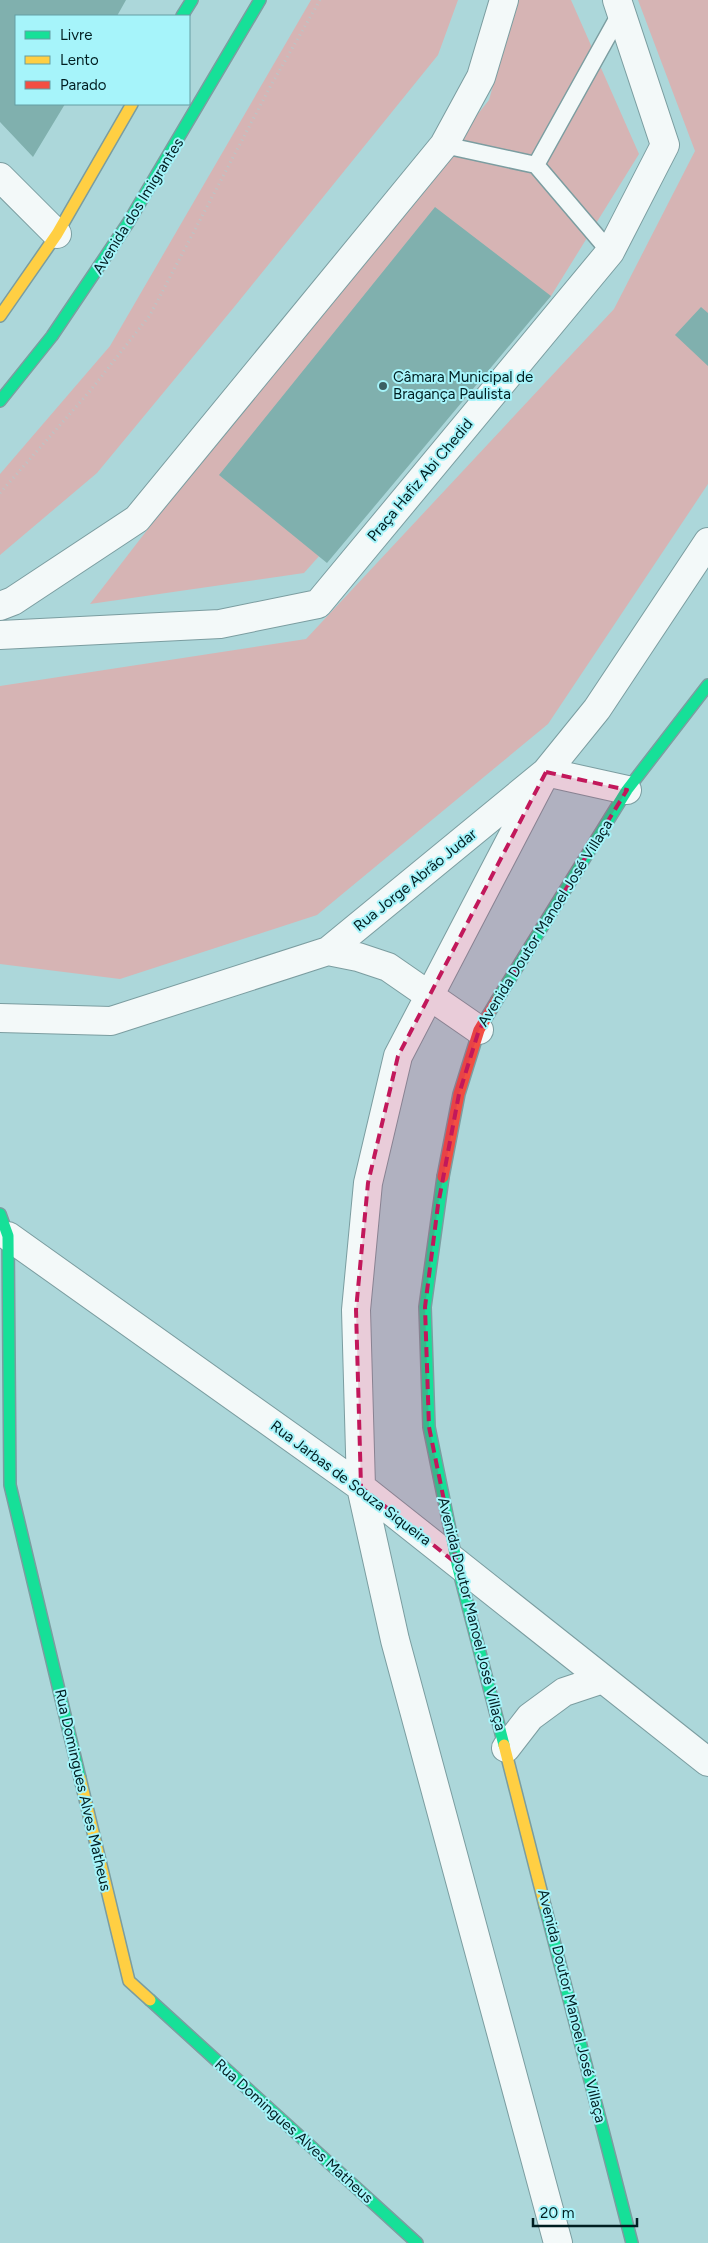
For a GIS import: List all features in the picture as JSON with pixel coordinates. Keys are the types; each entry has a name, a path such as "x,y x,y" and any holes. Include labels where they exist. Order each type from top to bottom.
{"street":[{"path":"183,15 192,0"},
{"name":"Avenida dos Imigrantes","path":"0,401 25,373 117,243 194,117 260,0"},
{"path":"0,606 13,601 137,519 444,145 481,77 504,0"},
{"name":"Praça Hafiz Abi Chedid","path":"0,635 220,624 318,604 610,252 665,146 619,6"},
{"path":"0,316 57,234 131,105"},
{"path":"0,178 57,234"},
{"name":"Rua Jorge Abrão Judar","path":"0,1018 111,1021 328,951 546,772 597,709 708,542"},
{"name":"Avenida Doutor Manoel José Villaça","path":"632,2243 506,1748 457,1564 429,1427 425,1307 441,1186 460,1094 479,1030 627,790 708,685"},
{"path":"558,2243 395,1640 361,1487 356,1310 368,1183 398,1056 429,996 546,772 627,790"},
{"path":"328,951 358,957 388,967 479,1030"},
{"name":"Rua Jarbas de Souza Siqueira","path":"4,1225 361,1487 708,1762"},
{"name":"Rua Domingues Alves Matheus","path":"4,1225 10,1485 128,1981 417,2243"},
{"path":"506,1748 530,1717 564,1692 603,1679"}],"lane":[{"path":"536,165 619,6"},
{"path":"444,145 536,165 610,252"}],"path":[{"path":"0,493 90,391 150,314 270,87 320,0"}],"highlighted area":[{"path":"546,772 627,790 479,1030 459,1094 438,1205 425,1307 429,1427 457,1564 361,1487 356,1310 368,1183 398,1056"}],"shaded area":[{"path":"311,0 458,0 438,55 235,306 97,473 0,555 0,474 110,346"},
{"path":"517,0 571,0 639,154 551,296 304,573 90,604 202,459 489,100"},
{"path":"638,0 708,0 708,484 548,724 317,915 120,979 0,964 0,686 306,639 614,309 695,151"}],"building":[{"path":"0,0 126,0 118,15 15,15 15,105 64,105 33,157 0,122"},
{"name":"Câmara Municipal de Bragança Paulista","path":"435,207 551,296 327,563 219,475"},
{"path":"701,307 708,313 708,366 675,335"}],"traffic: fast":[{"path":"183,15 192,0"},
{"path":"0,401 52,336 128,223 260,0"},
{"path":"497,1000 627,790 708,685"},
{"path":"443,1177 425,1307 429,1427 457,1564 504,1745"},
{"path":"0,1214 8,1236 10,1485 80,1778"},
{"path":"545,1906 632,2243"},
{"path":"150,2000 417,2243"}],"traffic: slow":[{"path":"0,316 57,234 131,105"},
{"path":"504,1745 545,1906"},
{"path":"80,1778 129,1981 150,2000"}],"traffic: jam":[{"path":"443,1177 459,1094 479,1030 497,1000"}],"place":[{"name":"Câmara Municipal de Bragança Paulista","path":"383,386"}]}
